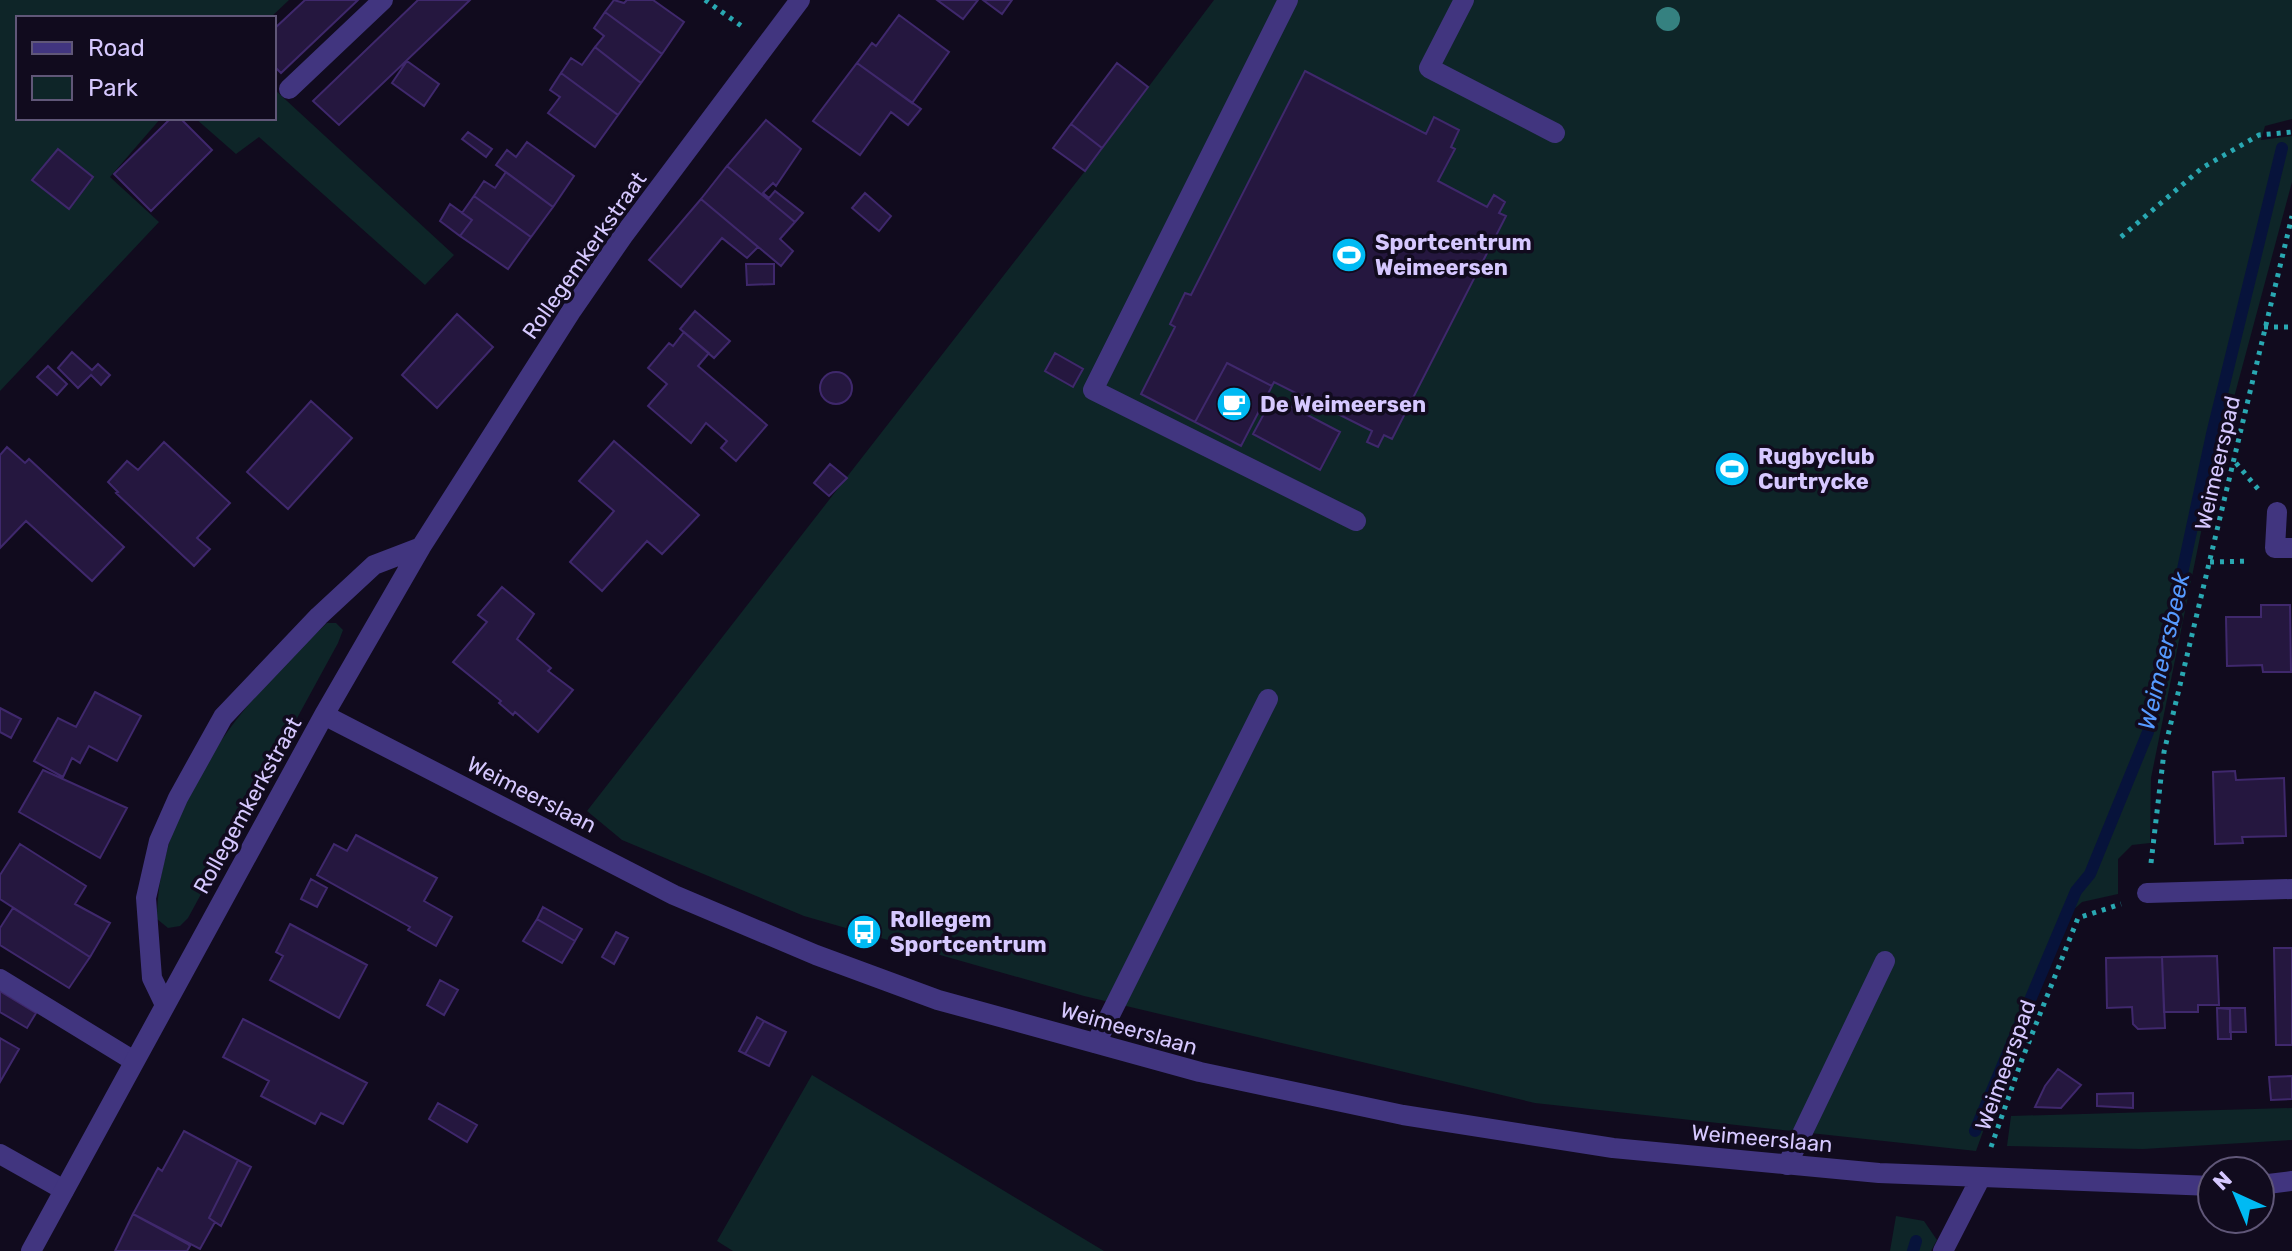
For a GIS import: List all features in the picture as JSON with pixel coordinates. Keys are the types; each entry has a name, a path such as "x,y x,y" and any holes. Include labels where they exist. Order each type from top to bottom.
{"street":[{"path":"289,89 383,0"},
{"name":"Rollegemkerkstraat","path":"31,1251 324,715 421,547 572,310 623,236 800,0"},
{"path":"1288,0 1093,390 1356,521"},
{"path":"1464,0 1429,68 1555,133"},
{"path":"2277,512 2275,548 2292,548"},
{"path":"165,1005 152,978 146,898 159,841 178,798 223,717 297,638 374,565 421,547"},
{"path":"1096,1043 1268,699"},
{"name":"Weimeerslaan","path":"324,715 674,895 816,955 938,1000 1200,1072 1403,1115 1613,1148 1879,1173 2196,1185"},
{"path":"2147,893 2292,889"},
{"path":"1787,1165 1885,961"},
{"path":"0,979 134,1061"},
{"path":"0,1154 64,1190"},
{"path":"1943,1251 1981,1177"}],"path":[{"path":"705,0 766,44"},
{"path":"2121,237 2202,168 2259,135 2292,132"},
{"name":"Weimeerspad","path":"1981,1177 2021,1062 2078,918 2113,908 2147,893 2164,752 2292,216"},
{"path":"2264,327 2292,327"}],"green space":[{"path":"0,0 289,0 272,16 16,16 16,120 159,120 110,177 159,222 0,391"},
{"path":"1214,0 2292,0 2292,119 2265,126 2261,140 2292,136 2292,182 2211,483 2151,778 2150,843 2132,845 2118,859 2118,894 2082,902 2070,913 2012,1051 1976,1151 1535,1103 1084,996 804,916 622,840 587,811 1085,171"},
{"path":"276,91 454,255 425,285 259,137 236,154 197,120 276,120"},
{"path":"327,623 336,623 343,630 338,643 188,918 180,926 168,928 157,919 160,882 168,846 197,779 262,688"},
{"path":"812,1075 1104,1251 733,1251 717,1241"},
{"path":"2292,1108 2292,1140 2143,1149 2007,1146 2011,1116"},
{"path":"1896,1216 1924,1221 1937,1240 1931,1251 1890,1251"}],"building":[{"path":"305,0 358,0 281,73 276,68 276,27"},
{"path":"418,0 470,0 339,125 313,101"},
{"path":"614,0 624,3 627,0 653,0 684,22 662,54 605,12"},
{"path":"937,0 978,0 963,19"},
{"path":"983,0 1012,0 1002,14"},
{"path":"605,12 662,54 641,83 595,47 604,36 594,28"},
{"path":"899,15 949,52 912,103 857,63 872,43 876,46"},
{"path":"595,47 641,83 618,115 561,73 571,58 582,65"},
{"path":"407,61 439,84 424,106 392,83"},
{"path":"857,63 921,109 908,125 891,112 860,155 813,121"},
{"path":"1117,63 1148,87 1102,148 1071,124"},
{"name":"Sportcentrum Weimeersen","path":"1305,71 1426,134 1434,117 1459,130 1451,147 1455,149 1438,181 1487,207 1494,195 1505,202 1499,213 1506,216 1392,439 1384,435 1378,447 1367,442 1372,431 1274,382 1241,446 1141,394 1175,327 1170,324 1185,293 1191,295"},
{"path":"561,73 618,115 595,147 548,113 560,97 550,90"},
{"path":"169,120 182,120 212,150 151,211 114,174"},
{"path":"766,120 801,149 776,186 773,183 763,193 769,198 775,191 803,213 795,222 727,166"},
{"path":"1071,124 1102,148 1085,171 1053,148"},
{"path":"468,132 492,149 486,157 462,139"},
{"path":"527,142 574,176 553,207 496,165 507,150 516,157"},
{"path":"58,149 93,177 69,209 32,180"},
{"path":"727,166 795,222 780,239 793,251 781,266 701,199"},
{"path":"506,172 553,207 531,237 474,196 484,181 495,188"},
{"path":"865,193 891,216 879,231 852,208"},
{"path":"474,196 531,237 508,269 460,236 472,220 462,213"},
{"path":"701,199 758,247 747,258 722,238 681,287 649,260"},
{"path":"450,204 472,220 460,236 440,221"},
{"path":"746,264 774,264 774,284 747,285"},
{"path":"695,311 730,341 714,358 680,329"},
{"path":"457,314 493,347 437,408 402,375"},
{"path":"684,332 709,353 698,366 767,425 736,461 721,448 727,441 706,423 691,443 648,406 667,384 648,368 669,343 673,346"},
{"path":"72,352 92,370 98,364 110,375 101,385 91,375 78,388 58,368"},
{"path":"1055,353 1083,369 1073,387 1045,371"},
{"name":"De Weimeersen","path":"1227,363 1272,386 1241,446 1195,422"},
{"path":"48,366 67,384 57,395 37,377"},
{"path":"836,372 847,377 852,388 847,399 836,404 825,399 820,388 825,377"},
{"path":"1273,397 1340,432 1320,470 1253,434"},
{"path":"311,401 352,438 288,509 247,472"},
{"path":"614,441 699,515 662,554 647,541 602,591 570,562 614,511 579,481"},
{"path":"164,442 230,503 197,538 210,549 194,566 108,482 127,461 138,470"},
{"path":"7,447 25,463 29,459 124,547 92,581 26,521 0,548 0,455"},
{"path":"830,464 847,478 829,496 814,483"},
{"path":"502,587 534,614 517,639 551,668 548,671 573,690 538,732 515,712 513,715 499,703 501,701 453,662 487,622 478,615"},
{"path":"2261,605 2290,605 2291,672 2263,672 2262,665 2227,666 2226,617 2261,617"},
{"path":"95,692 141,716 117,761 89,746 80,763 72,758 63,777 34,761 58,718 76,727"},
{"path":"0,708 21,719 11,738 0,732"},
{"path":"43,770 127,808 100,858 19,812"},
{"path":"2235,771 2236,780 2284,778 2286,836 2242,837 2243,843 2215,844 2213,772"},
{"path":"356,835 437,878 424,901 452,917 436,946 408,930 410,927 317,875 334,844 347,851"},
{"path":"20,844 86,886 75,904 110,923 90,957 0,899 0,875"},
{"path":"311,879 327,888 317,907 301,899"},
{"path":"543,907 582,929 575,941 537,919"},
{"path":"13,908 90,957 69,988 0,945 0,928"},
{"path":"537,919 575,941 562,963 523,941"},
{"path":"290,924 367,965 339,1018 270,980 283,956 276,952"},
{"path":"616,932 628,938 614,964 602,957"},
{"path":"2274,948 2292,948 2292,1045 2276,1045"},
{"path":"2217,956 2219,1005 2198,1005 2198,1012 2164,1012 2162,957"},
{"path":"2162,957 2165,1028 2138,1029 2133,1024 2132,1007 2107,1008 2106,958"},
{"path":"440,980 458,990 444,1015 427,1005"},
{"path":"0,991 36,1013 27,1028 0,1012"},
{"path":"2217,1008 2230,1009 2231,1039 2218,1039"},
{"path":"2220,1008 2245,1008 2246,1032 2230,1032 2230,1009"},
{"path":"757,1017 764,1021 745,1054 739,1051"},
{"path":"243,1019 367,1083 343,1124 321,1113 315,1124 261,1096 269,1081 223,1057"},
{"path":"764,1021 786,1032 769,1066 745,1054"},
{"path":"0,1038 19,1049 0,1082"},
{"path":"2058,1069 2081,1085 2061,1108 2035,1107 2045,1086"},
{"path":"2292,1076 2292,1099 2271,1100 2269,1077"},
{"path":"2133,1093 2133,1108 2097,1106 2097,1094"},
{"path":"438,1103 477,1125 467,1142 429,1119"},
{"path":"184,1131 238,1160 209,1218 215,1222 200,1249 133,1214 158,1168 162,1171"},
{"path":"238,1160 251,1167 221,1226 209,1218"},
{"path":"133,1214 188,1244 187,1251 115,1251"}],"waterway":[{"name":"Weimeersbeek","path":"1975,1131 2076,891 2090,874 2148,732 2212,434 2282,148"},
{"name":"Weimeersbeek","path":"1913,1251 1916,1241"}],"place":[{"name":"Sportcentrum Weimeersen","path":"1349,255"},
{"name":"De Weimeersen","path":"1234,404"},
{"name":"Rugbyclub Curtrycke","path":"1732,469"},
{"name":"Rollegem Sportcentrum","path":"864,932"}]}
